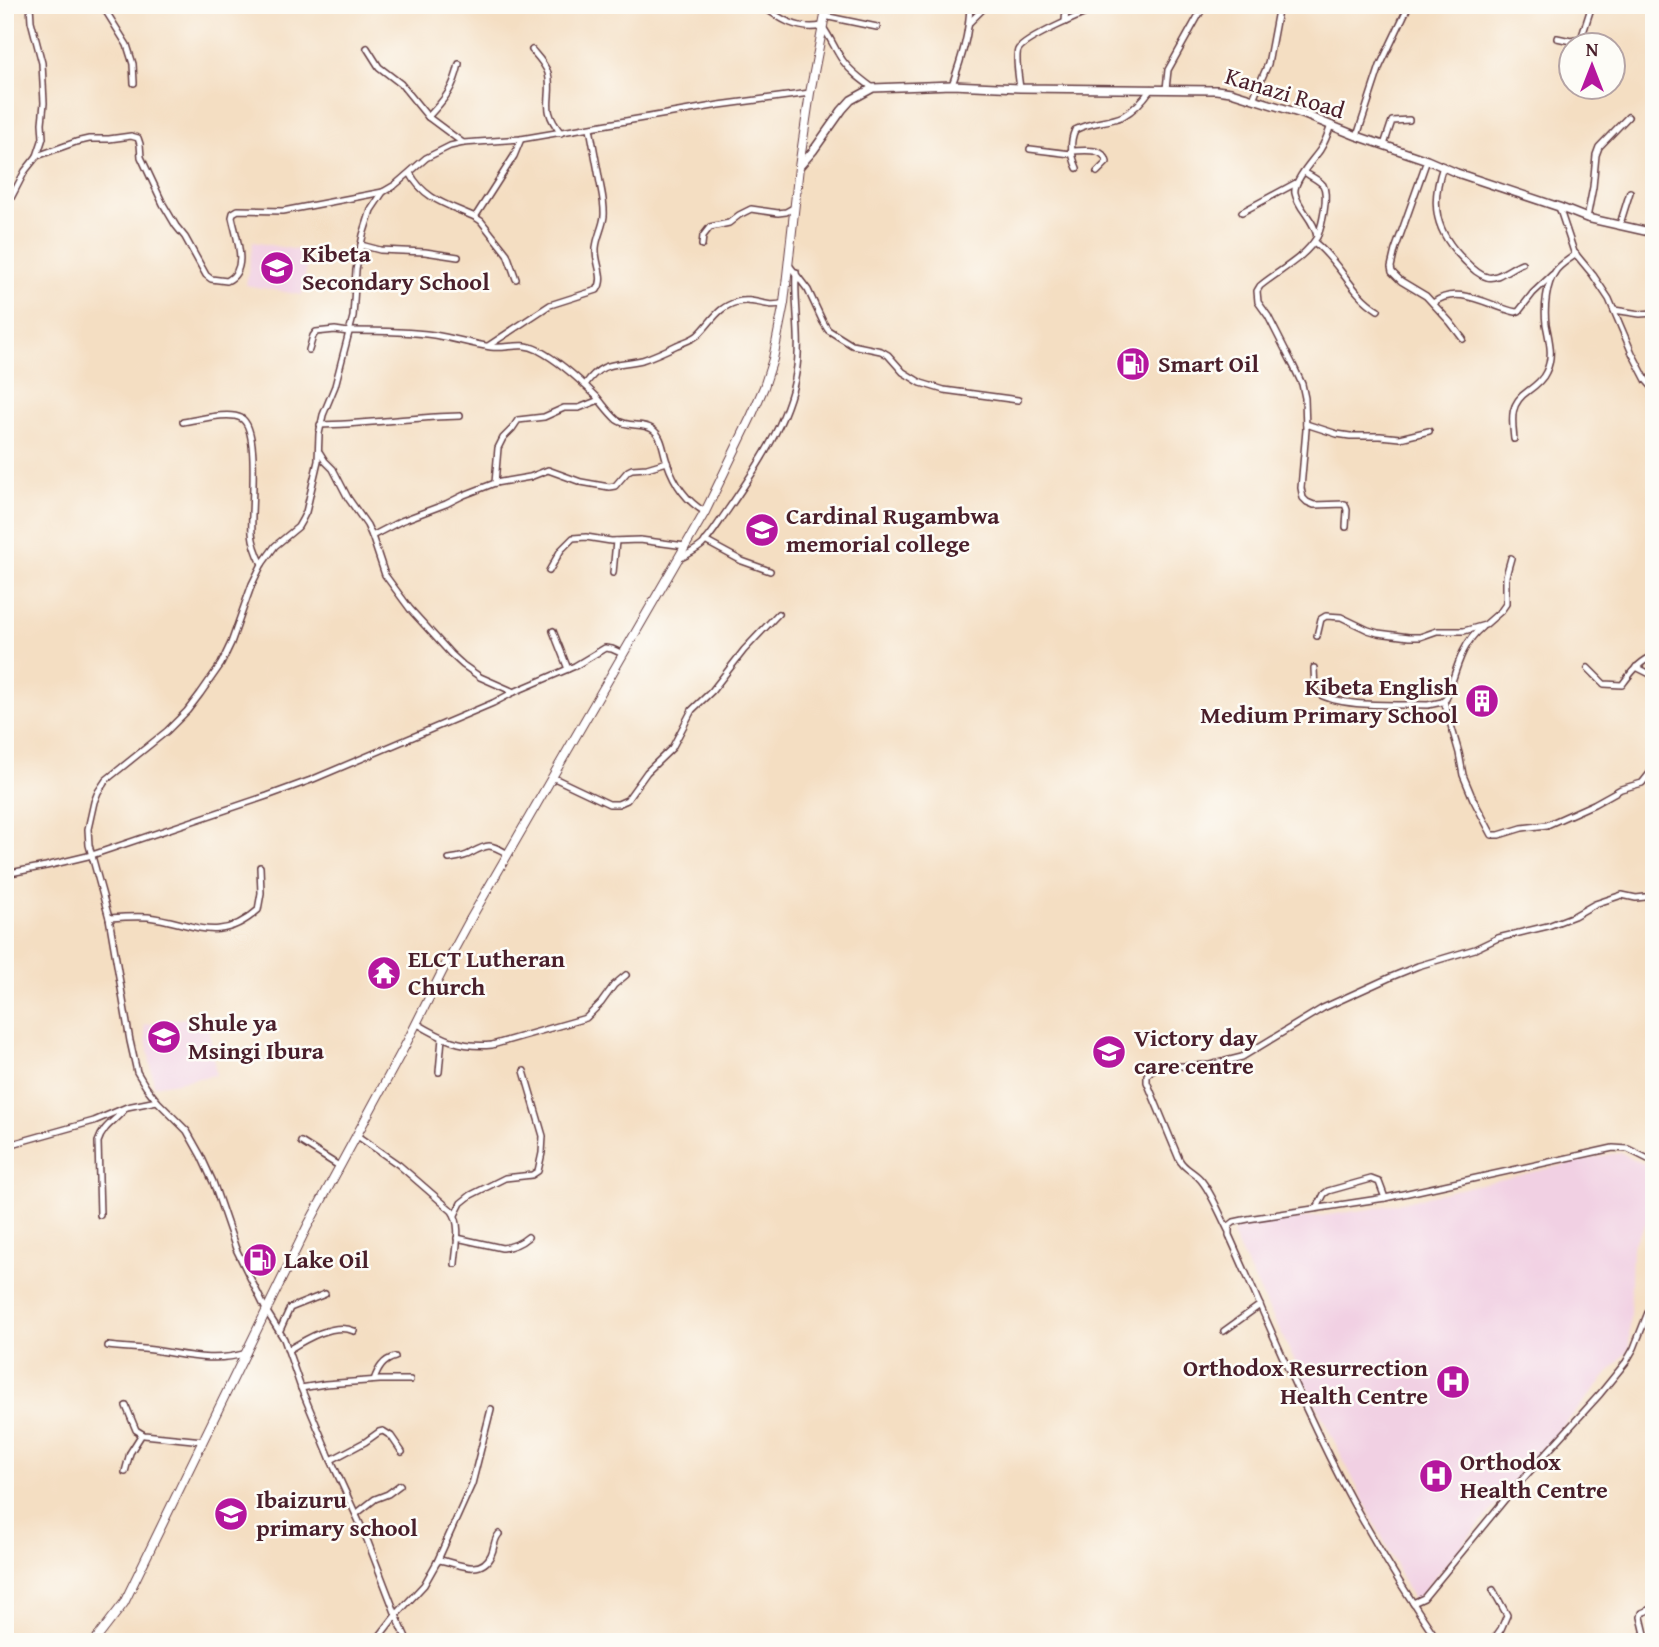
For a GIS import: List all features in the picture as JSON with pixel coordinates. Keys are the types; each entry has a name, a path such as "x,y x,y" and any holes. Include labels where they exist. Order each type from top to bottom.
{"highway":[{"path":"94,1642 124,1603 307,1227 471,918 705,512 740,441 764,387 773,359 793,268 799,167 827,5"}],"main road":[{"name":"Kanazi Road","path":"799,167 851,100 873,89 953,85 1216,90 1231,92 1331,125 1587,218 1654,233"}],"street":[{"path":"5,222 10,200 37,156 43,138 42,63 31,21 30,5"},
{"path":"102,5 127,45 135,83"},
{"path":"761,5 775,16 796,26 822,26 845,64 873,89"},
{"path":"953,85 966,46 971,5"},
{"path":"970,22 987,5"},
{"path":"1065,23 1066,5"},
{"path":"1020,88 1017,53 1020,48 1041,34 1105,5"},
{"path":"1253,100 1268,64 1279,5"},
{"path":"1357,136 1380,66 1409,5"},
{"path":"1557,38 1571,41 1581,39 1592,5"},
{"path":"1166,89 1168,70 1201,11"},
{"path":"824,16 877,27"},
{"path":"367,48 379,66 401,84 428,117 463,143"},
{"path":"532,50 548,75 549,115 561,133"},
{"path":"428,117 454,84 458,64"},
{"path":"1077,168 1071,152 1071,140 1075,130 1091,123 1123,116 1141,102 1151,89"},
{"path":"408,1642 301,1388 280,1330 267,1312 236,1250 213,1182 201,1156 187,1131 141,1079 135,1064 109,918 89,845 88,829 98,792 106,780 167,731 187,711 211,679 231,643 262,564 275,546 298,527 302,520 318,461 320,425 335,386 354,310 356,270 361,245 369,215 383,192 432,154 450,146 521,139 719,105 810,93"},
{"path":"1587,218 1596,155 1628,117"},
{"path":"1384,145 1392,121 1409,120"},
{"path":"1242,212 1296,183 1328,136 1331,125"},
{"path":"488,346 550,306 597,290 601,285 596,246 603,223 604,205 590,128"},
{"path":"37,156 89,139 131,136 138,138 141,157 163,204 206,275 219,281 232,279 239,268 239,250 232,218 235,211 283,211 383,192"},
{"path":"475,217 514,156 521,139"},
{"path":"1030,149 1094,151 1104,154 1107,162 1097,172"},
{"path":"1427,160 1395,250 1392,272 1401,281 1426,296 1463,339"},
{"path":"1443,166 1436,191 1437,210 1444,237 1471,267 1487,277 1497,277 1522,263"},
{"path":"1304,172 1323,185 1324,190 1322,223 1316,239 1302,254 1259,286 1257,294 1258,302 1268,316 1302,384 1306,424 1301,488 1303,498 1314,505 1346,505 1346,527"},
{"path":"410,173 419,187 431,198 481,221 507,254 516,279"},
{"path":"1296,183 1296,195 1314,227 1316,239 1359,295 1378,310"},
{"path":"1620,225 1630,192"},
{"path":"702,245 710,228 729,223 751,208 778,213 795,207"},
{"path":"1559,207 1576,254 1603,290 1632,353 1646,380 1654,389"},
{"path":"361,245 380,250 458,257"},
{"path":"1433,303 1443,296 1455,295 1519,311 1533,293 1576,254"},
{"path":"793,268 808,290 828,330 852,345 881,351 903,372 932,387 1018,400"},
{"path":"676,561 705,541 757,467 792,393 798,351 793,268"},
{"path":"1514,439 1513,419 1517,400 1547,371 1551,346 1546,326 1546,311 1548,291 1554,274"},
{"path":"585,385 601,368 649,357 696,337 715,315 731,304 746,301 765,305 784,303"},
{"path":"1614,310 1654,313"},
{"path":"309,350 316,332 335,330 422,334 500,348 527,345 551,359 585,385 619,421 654,429 686,498 705,512"},
{"path":"495,483 498,448 518,420 544,417 564,408 579,408 599,400"},
{"path":"183,422 223,415 236,416 247,424 250,430 253,468 252,537 262,564"},
{"path":"320,425 460,416"},
{"path":"1306,424 1350,436 1400,438 1429,431"},
{"path":"319,450 372,536 384,575 410,609 451,654 473,673 514,692"},
{"path":"372,536 401,521 495,483 530,477 548,470 581,482 609,487 615,486 632,469 667,462"},
{"path":"549,571 561,550 573,538 640,540 685,546"},
{"path":"613,573 616,541"},
{"path":"705,541 742,561 770,571"},
{"path":"1511,558 1506,576 1509,605 1467,643 1444,701 1463,775 1492,835 1547,825 1621,789 1643,782 1654,768"},
{"path":"552,777 609,804 627,800 647,772 672,748 692,710 712,691 744,650 778,614"},
{"path":"1317,636 1321,619 1326,616 1345,618 1368,630 1389,636 1420,637 1437,631 1464,631 1485,625"},
{"path":"553,631 568,669"},
{"path":"1588,668 1604,684 1623,685 1636,667 1651,657 1654,640"},
{"path":"5,874 92,855 311,779 493,703 568,669 605,648 623,654"},
{"path":"1636,667 1654,676"},
{"path":"1314,668 1315,692 1328,698 1354,703 1428,705 1444,701"},
{"path":"449,859 465,856 483,846 494,847 508,854"},
{"path":"109,918 146,917 211,931 225,929 258,910 261,893 260,867"},
{"path":"1439,1642 1413,1604 1353,1502 1320,1436 1228,1230 1204,1184 1183,1166 1179,1159 1147,1082 1147,1074 1159,1067 1210,1065 1242,1056 1328,1006 1418,966 1466,952 1498,938 1548,926 1622,895 1636,898 1654,896"},
{"path":"416,1023 442,1038 460,1043 492,1045 586,1018 626,975"},
{"path":"439,1072 442,1038"},
{"path":"455,1264 455,1215 461,1203 505,1178 531,1175 538,1171 543,1136 524,1071"},
{"path":"5,1146 94,1121 127,1107 158,1101"},
{"path":"100,1215 98,1142 106,1126 127,1107"},
{"path":"356,1135 399,1165 455,1215"},
{"path":"301,1142 340,1166"},
{"path":"1228,1230 1230,1224 1240,1220 1385,1198 1613,1148 1633,1151 1654,1162"},
{"path":"1317,1208 1328,1191 1368,1179 1379,1181 1385,1198"},
{"path":"457,1238 502,1248 521,1243 528,1237"},
{"path":"280,1330 290,1308 325,1294"},
{"path":"1413,1604 1424,1598 1511,1492 1601,1394 1630,1355 1654,1303"},
{"path":"1224,1331 1260,1305"},
{"path":"288,1350 335,1328 345,1327 354,1331"},
{"path":"108,1346 205,1359 247,1353"},
{"path":"374,1380 382,1365 395,1357"},
{"path":"301,1388 374,1380 410,1380"},
{"path":"126,1406 136,1430 142,1434 203,1441"},
{"path":"375,1642 424,1585 437,1562 472,1484 491,1409"},
{"path":"331,1460 383,1432 391,1436 402,1452"},
{"path":"125,1472 130,1454 142,1434"},
{"path":"356,1514 400,1485"},
{"path":"437,1562 440,1560 469,1568 483,1563 492,1554 499,1534"},
{"path":"1492,1642 1507,1615 1493,1590"},
{"path":"1632,1642 1645,1634 1642,1614 1654,1608"}],"shaded area":[{"name":"Kibeta Secondary School","path":"253,242 309,252 302,295 246,285"},
{"path":"207,1014 216,1075 154,1086 144,1025"},
{"name":"Orthodox Health Centre","path":"1622,1153 1654,1169 1654,1211 1632,1246 1629,1349 1414,1602 1232,1235 1237,1227 1371,1209"}],"place":[{"name":"Kibeta Secondary School","path":"277,268"},
{"name":"Smart Oil","path":"1133,364"},
{"name":"Cardinal Rugambwa memorial college","path":"762,530"},
{"name":"Kibeta English Medium Primary School","path":"1482,701"},
{"name":"ELCT Lutheran Church","path":"384,973"},
{"name":"Shule ya Msingi Ibura","path":"164,1037"},
{"name":"Victory day care centre","path":"1109,1052"},
{"name":"Lake Oil","path":"260,1260"},
{"name":"Orthodox Resurrection Health Centre","path":"1453,1382"},
{"name":"Orthodox Health Centre","path":"1436,1476"},
{"name":"Ibaizuru primary school","path":"231,1514"}]}
